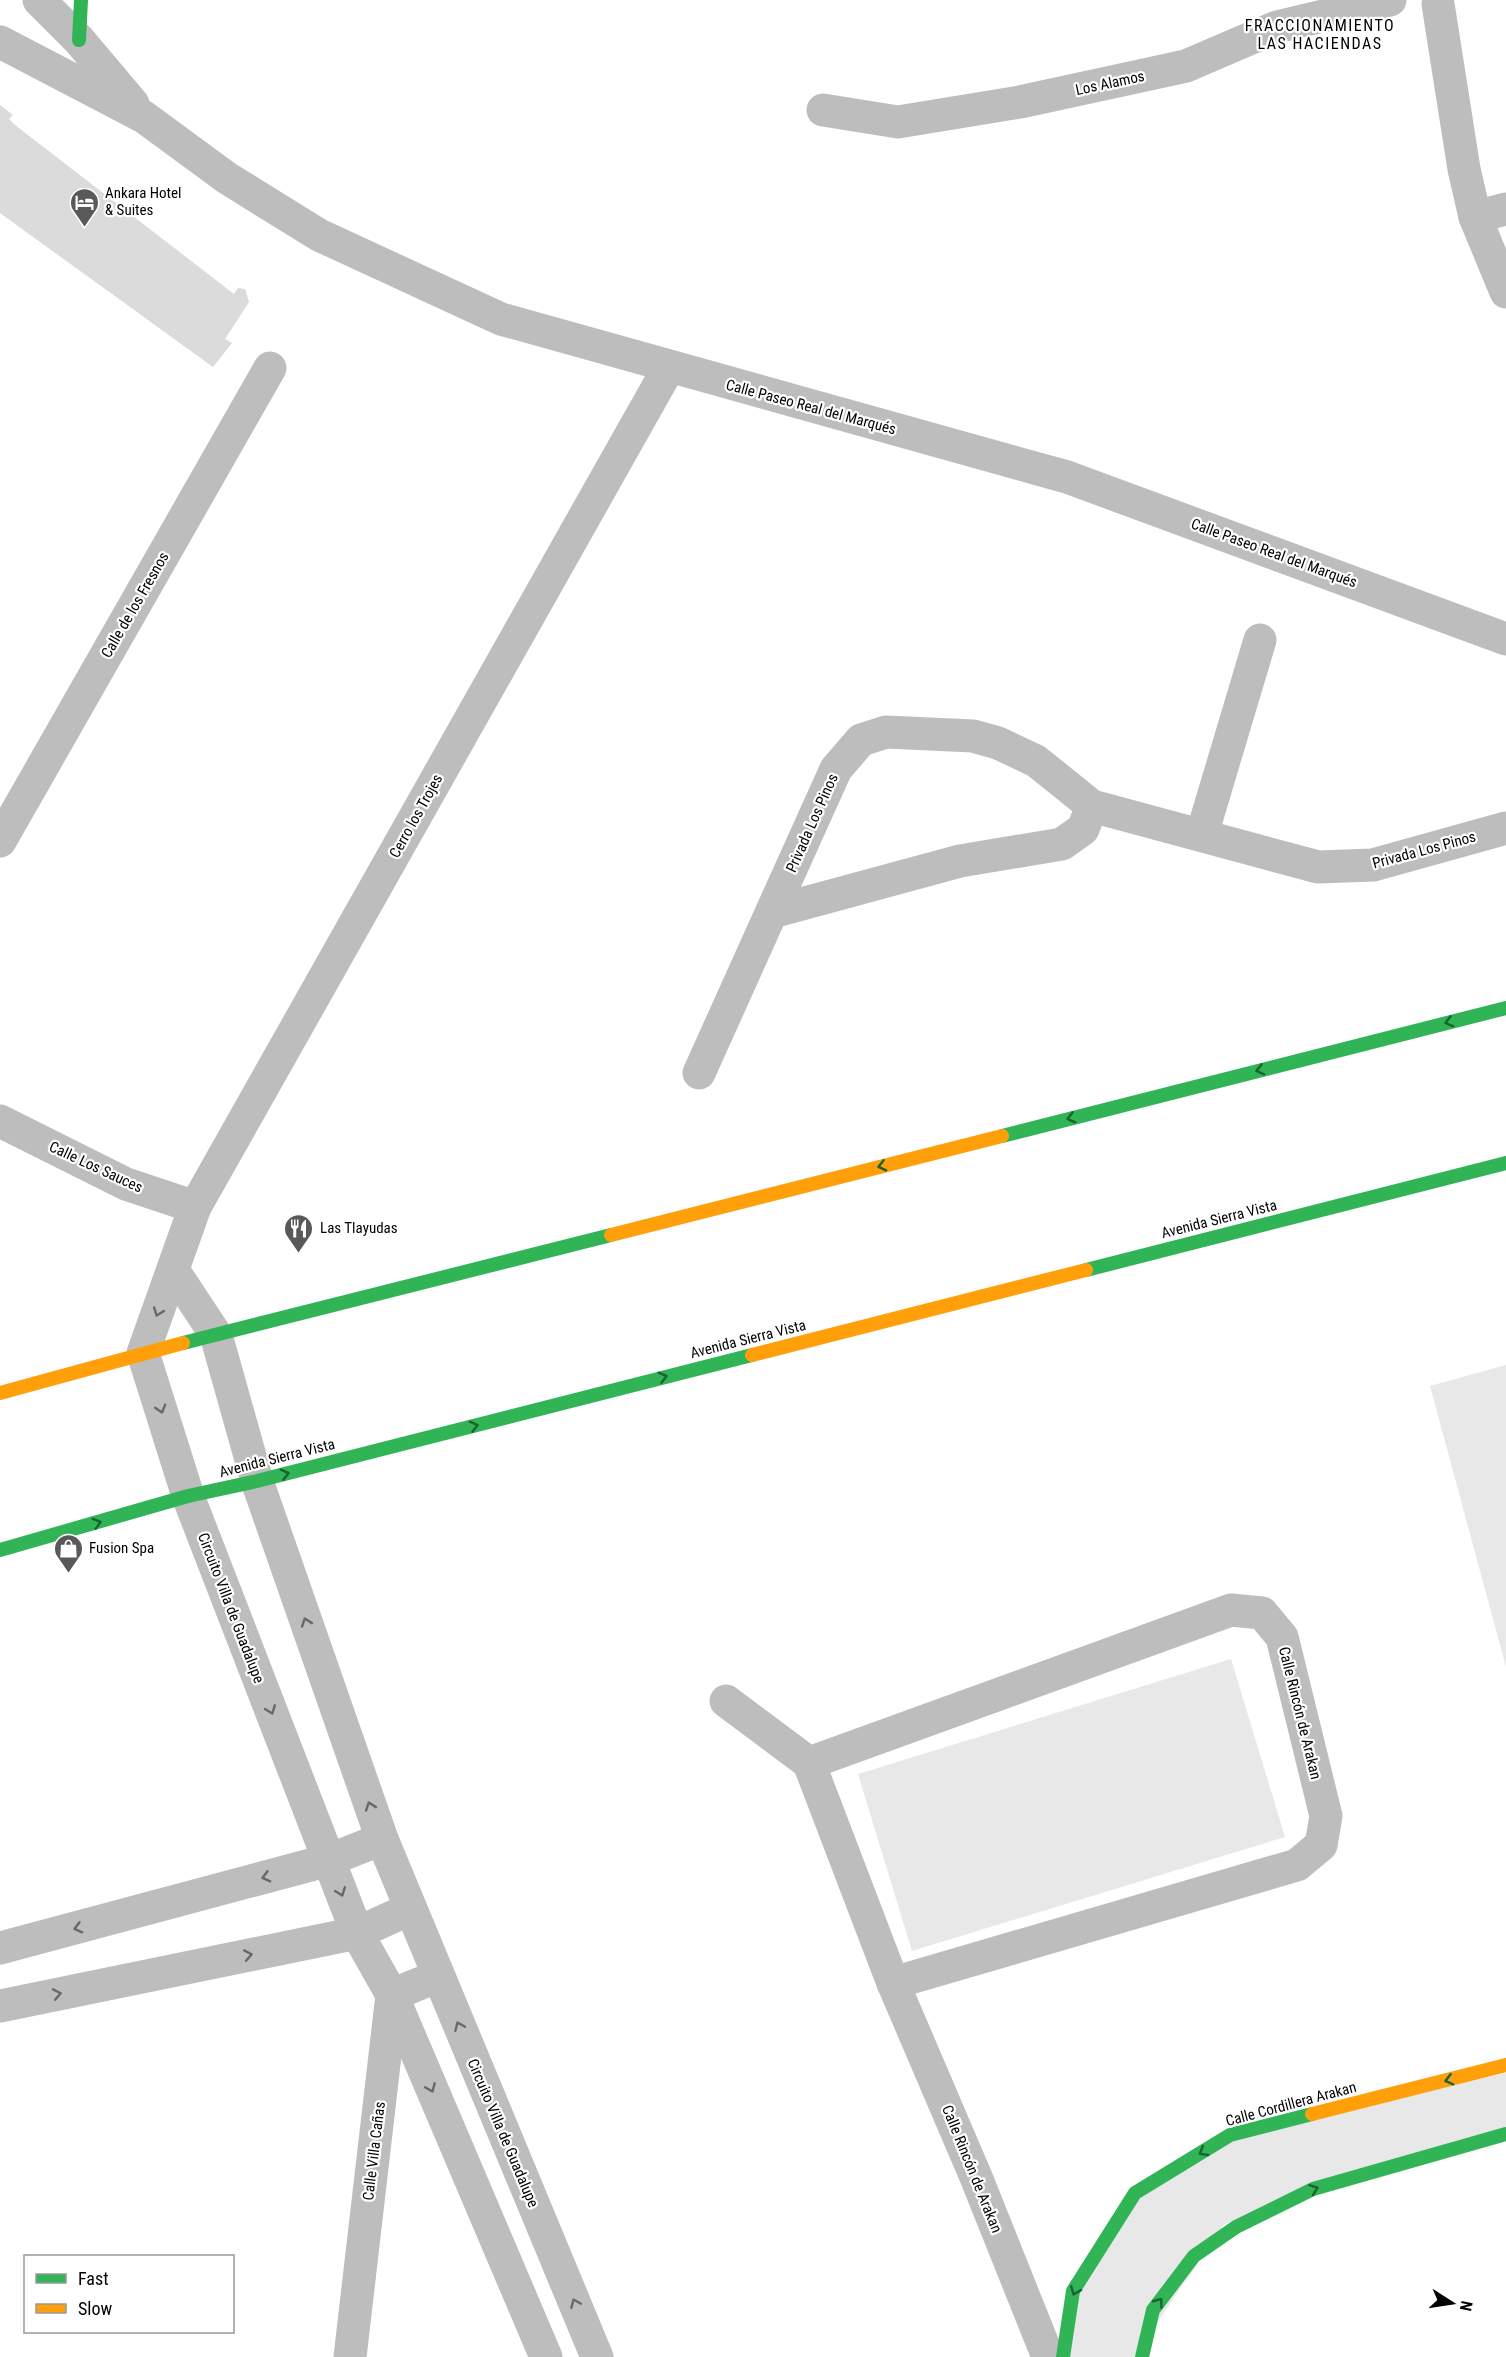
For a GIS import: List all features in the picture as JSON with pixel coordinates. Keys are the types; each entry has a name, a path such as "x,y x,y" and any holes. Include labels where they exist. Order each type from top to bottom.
{"main road":[{"path":"79,40 81,0"},
{"path":"0,1393 143,1353 1506,1008"},
{"name":"Avenida Sierra Vista","path":"0,1550 188,1496 257,1481 1506,1163"},
{"name":"Calle Cordillera Arakan","path":"1063,2357 1073,2291 1135,2193 1230,2135 1506,2066"},
{"path":"1142,2357 1153,2310 1194,2256 1236,2227 1313,2188 1506,2134"}],"street":[{"name":"Calle Paseo Real del Marqués","path":"39,0 79,40 144,117"},
{"name":"Los Alamos","path":"823,110 898,122 1020,102 1186,66 1276,27 1390,0"},
{"path":"1443,1 1464,169 1475,217 1506,292"},
{"name":"Calle Paseo Real del Marqués","path":"0,42 144,117 227,178 319,235 501,319 669,368 1067,477 1506,639"},
{"path":"1475,217 1506,209"},
{"name":"Calle de los Fresnos","path":"0,841 270,368"},
{"name":"Cerro los Trojes","path":"143,1353 195,1207 669,368"},
{"path":"1203,834 1260,640"},
{"name":"Privada Los Pinos","path":"699,1073 836,769 861,740 886,732 973,736 998,743 1036,761 1092,806 1203,834 1318,867 1373,865 1506,828"},
{"path":"772,912 960,861 1062,844 1083,829 1092,806"},
{"name":"Calle Los Sauces","path":"0,1121 126,1184 195,1207"},
{"path":"173,1270 216,1335"},
{"name":"Circuito Villa de Guadalupe","path":"216,1335 257,1481 382,1839 597,2357"},
{"name":"Circuito Villa de Guadalupe","path":"143,1353 188,1496 357,1933 392,1995 546,2357"},
{"name":"Calle Rincón de Arakan","path":"893,1983 1298,1865 1321,1845 1326,1816 1282,1637 1262,1613 1232,1611 810,1763 893,1983 976,2177 1048,2357"},
{"path":"726,1701 810,1763"},
{"path":"0,1948 329,1860 382,1839"},
{"path":"0,2006 357,1933 410,1909"},
{"path":"392,1995 438,1976"},
{"name":"Calle Villa Cañas","path":"350,2357 392,1995"}],"shaded area":[{"path":"1506,1365 1506,1667 1430,1386"},
{"path":"1231,1659 1285,1837 912,1951 858,1774"},
{"path":"1506,2073 1506,2129 1224,2224 1134,2357 1068,2357 1079,2293 1141,2195 1236,2137"}],"building":[{"name":"Ankara Hotel & Suites","path":"0,105 13,115 9,119 15,125 234,294 238,288 245,289 249,302 225,339 232,343 213,367 0,213"}],"traffic: fast":[{"path":"79,40 81,0"},
{"path":"1002,1136 1506,1008"},
{"path":"1086,1270 1506,1163"},
{"path":"183,1343 611,1235"},
{"path":"0,1550 188,1496 257,1481 752,1355"},
{"path":"1063,2357 1073,2291 1135,2193 1230,2135 1312,2114"},
{"path":"1142,2357 1153,2310 1194,2256 1236,2227 1313,2189 1506,2134"}],"traffic: slow":[{"path":"611,1235 1002,1136"},
{"path":"752,1355 1086,1270"},
{"path":"0,1393 183,1343"},
{"path":"1312,2114 1506,2065"}],"place":[{"name":"Ankara Hotel & Suites","path":"84,228"},
{"name":"Las Tlayudas","path":"299,1254"},
{"name":"Fusion Spa","path":"68,1574"}],"district":[{"name":"FRACCIONAMIENTO LAS HACIENDAS","path":"1320,34"}]}
